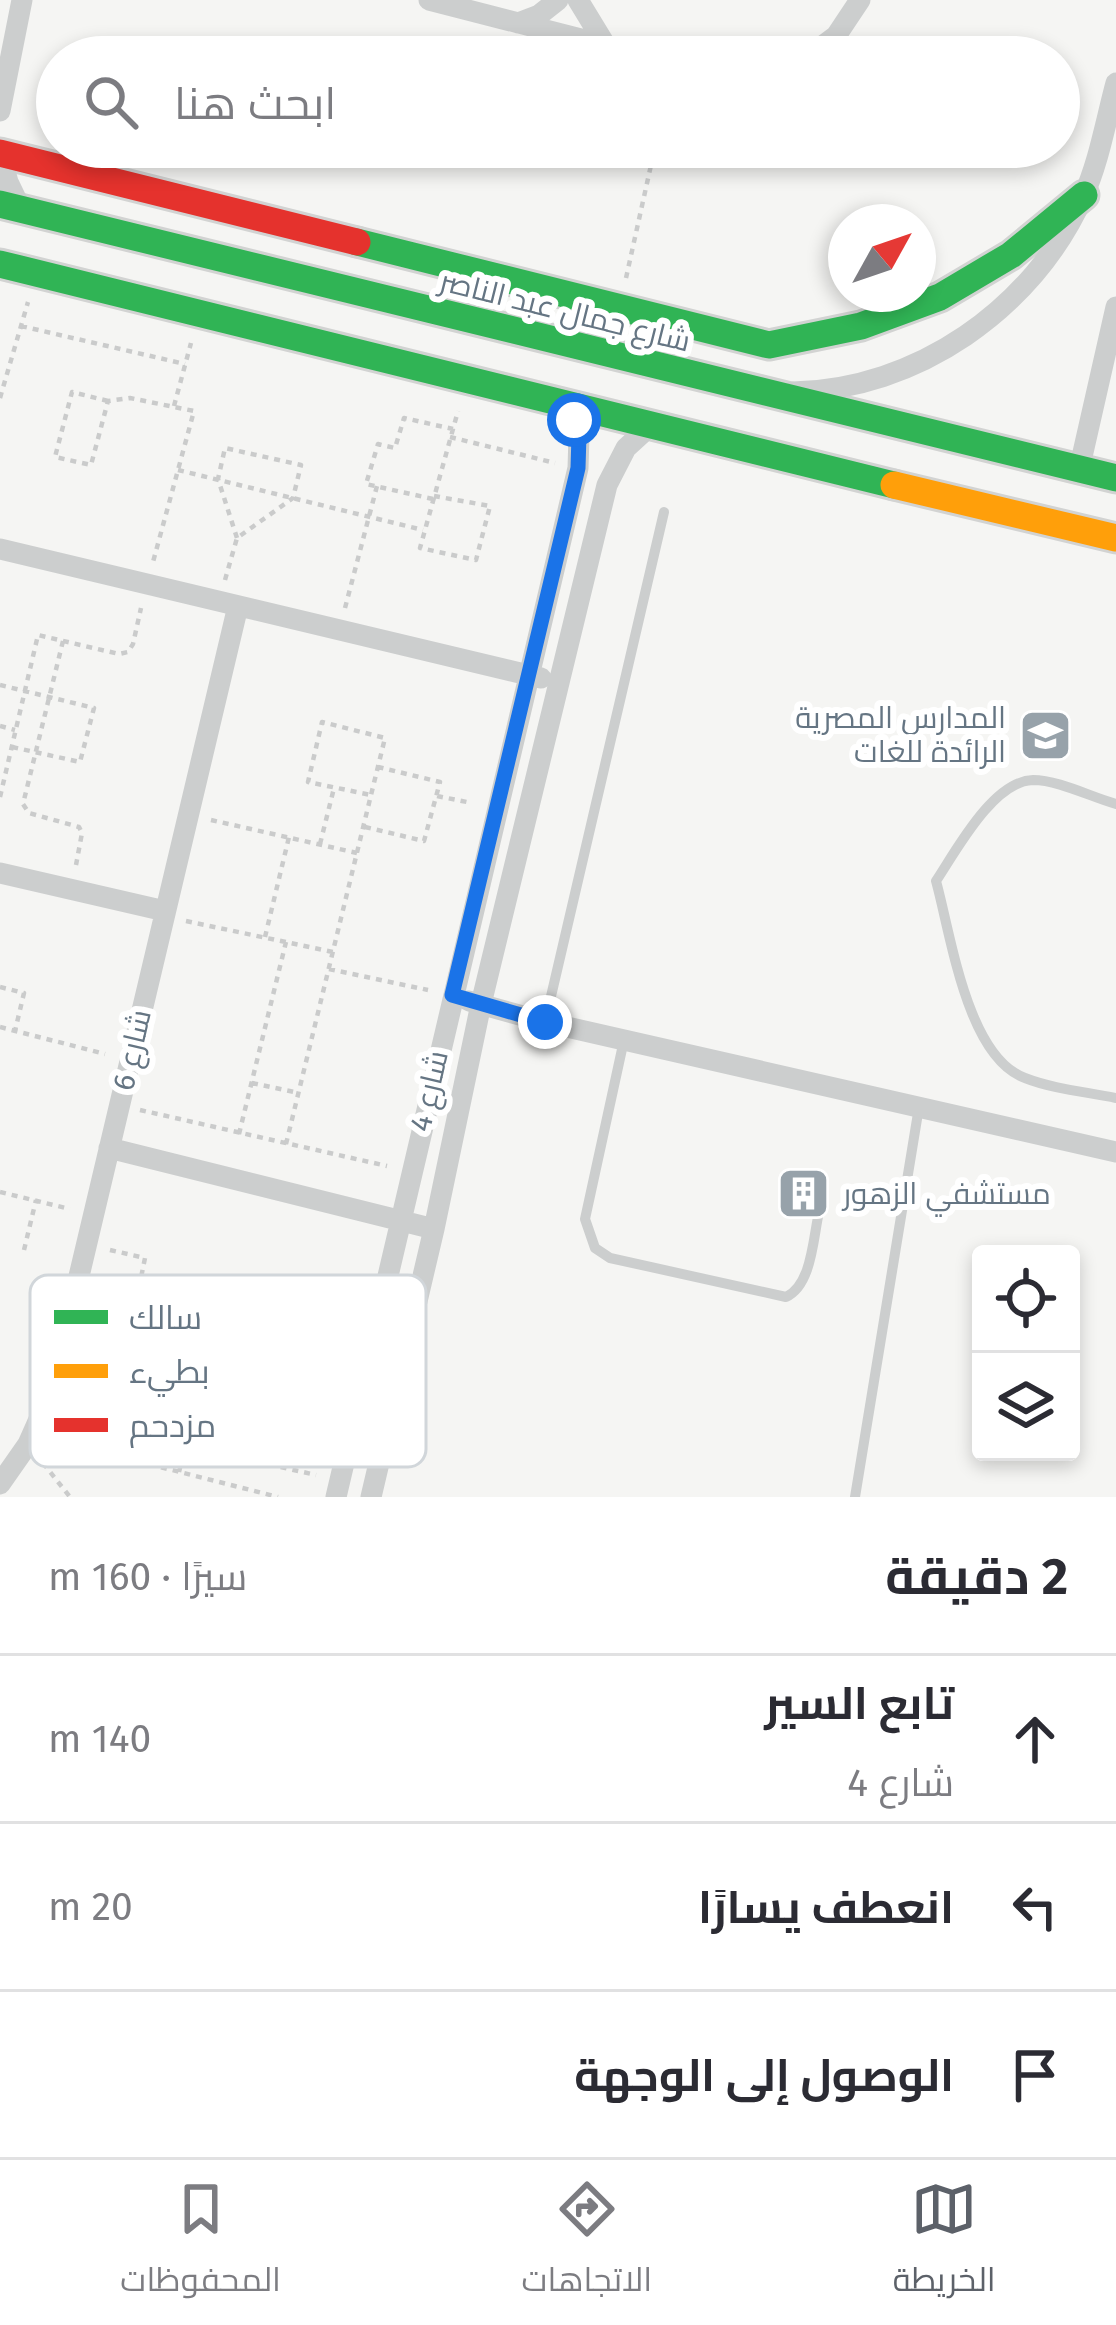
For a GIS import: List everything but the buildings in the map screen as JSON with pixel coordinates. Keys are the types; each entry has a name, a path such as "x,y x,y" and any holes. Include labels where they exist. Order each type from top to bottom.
{"main road":[{"path":"0,152 36,161"},
{"path":"64,168 770,345 840,334 908,314 973,284 1032,244 1084,196"},
{"name":"شارع جمال عبد الناصر","path":"11,206 1116,478"},
{"path":"0,264 1116,538"}],"street":[{"path":"0,111 22,0"},
{"path":"430,0 566,36"},
{"path":"517,24 558,0"},
{"path":"578,0 600,36"},
{"path":"836,36 860,0"},
{"path":"757,392 814,392 872,380 926,360 976,330 1019,292 1056,246 1084,196 1116,82"},
{"path":"0,152 11,206"},
{"path":"1079,470 1116,308"},
{"name":"شارع 4","path":"386,1275 578,468 579,435 567,406"},
{"name":"شارع 4","path":"423,1275 481,1004 607,485 626,448 649,427"},
{"path":"0,549 559,682"},
{"name":"شارع 6","path":"79,1275 188,814 228,603"},
{"path":"0,873 165,914"},
{"path":"452,995 545,1022 1116,1152"},
{"path":"109,1148 434,1229"},
{"name":"شارع 6","path":"0,1484 30,1440"},
{"name":"شارع 4","path":"371,1497 378,1467"}],"lane":[{"path":"545,1022 664,512"},
{"path":"1116,804 1035,779 1012,784 994,798 936,881 986,1046 1002,1065 1024,1078 1116,1098"},
{"path":"624,1040 585,1219 595,1248 610,1258 786,1298 803,1282 818,1212"},
{"path":"855,1497 919,1107"}],"path":[{"path":"620,307 650,168"},
{"path":"0,398 36,273"},
{"path":"174,406 198,314"},
{"path":"21,326 185,364"},
{"path":"466,380 451,433 434,497 420,548 476,560 490,506 434,497 366,484 378,444 395,448 404,418 451,433 578,468"},
{"path":"0,797 38,634 128,652 134,644 194,411 72,392 56,457 91,465 108,401"},
{"path":"228,603 237,538 218,479 225,448 301,465 293,499 237,538"},
{"path":"178,470 425,530"},
{"path":"340,630 376,486"},
{"path":"63,641 23,804 29,813 81,830 72,890"},
{"path":"0,685 94,708 80,762 12,747"},
{"path":"286,1144 385,738 322,722 308,782 371,795"},
{"path":"0,726 16,730"},
{"path":"363,826 424,841 440,782 378,767"},
{"path":"320,844 334,788"},
{"path":"436,796 496,808"},
{"path":"188,814 357,853"},
{"path":"265,938 289,837"},
{"path":"165,914 333,952"},
{"path":"239,1134 286,942"},
{"path":"328,969 452,995"},
{"path":"0,987 24,993 15,1031"},
{"path":"0,1029 130,1060"},
{"path":"252,1083 299,1093"},
{"path":"119,1105 410,1172"},
{"path":"0,1192 93,1214"},
{"path":"24,1250 36,1200"},
{"path":"86,1244 145,1258 141,1275"},
{"path":"46,1467 70,1497"},
{"path":"160,1467 278,1497"},
{"path":"179,1472 180,1467"},
{"path":"279,1467 338,1489"}],"traffic: fast":[{"path":"357,242 769,345 861,326 940,297 1011,255 1084,195"},
{"path":"0,204 1116,478"},
{"path":"0,264 894,485"}],"traffic: slow":[{"path":"894,485 1116,538"}],"traffic: jam":[{"path":"0,153 36,162"},
{"path":"60,168 357,242"}],"place":[{"name":"المدارس المصرية الرائدة للغات","path":"1045,735"},
{"name":"مستشفي الزهور","path":"804,1194"}],"route":[{"path":"545,1022 452,995 578,468 579,435 574,420"}]}
